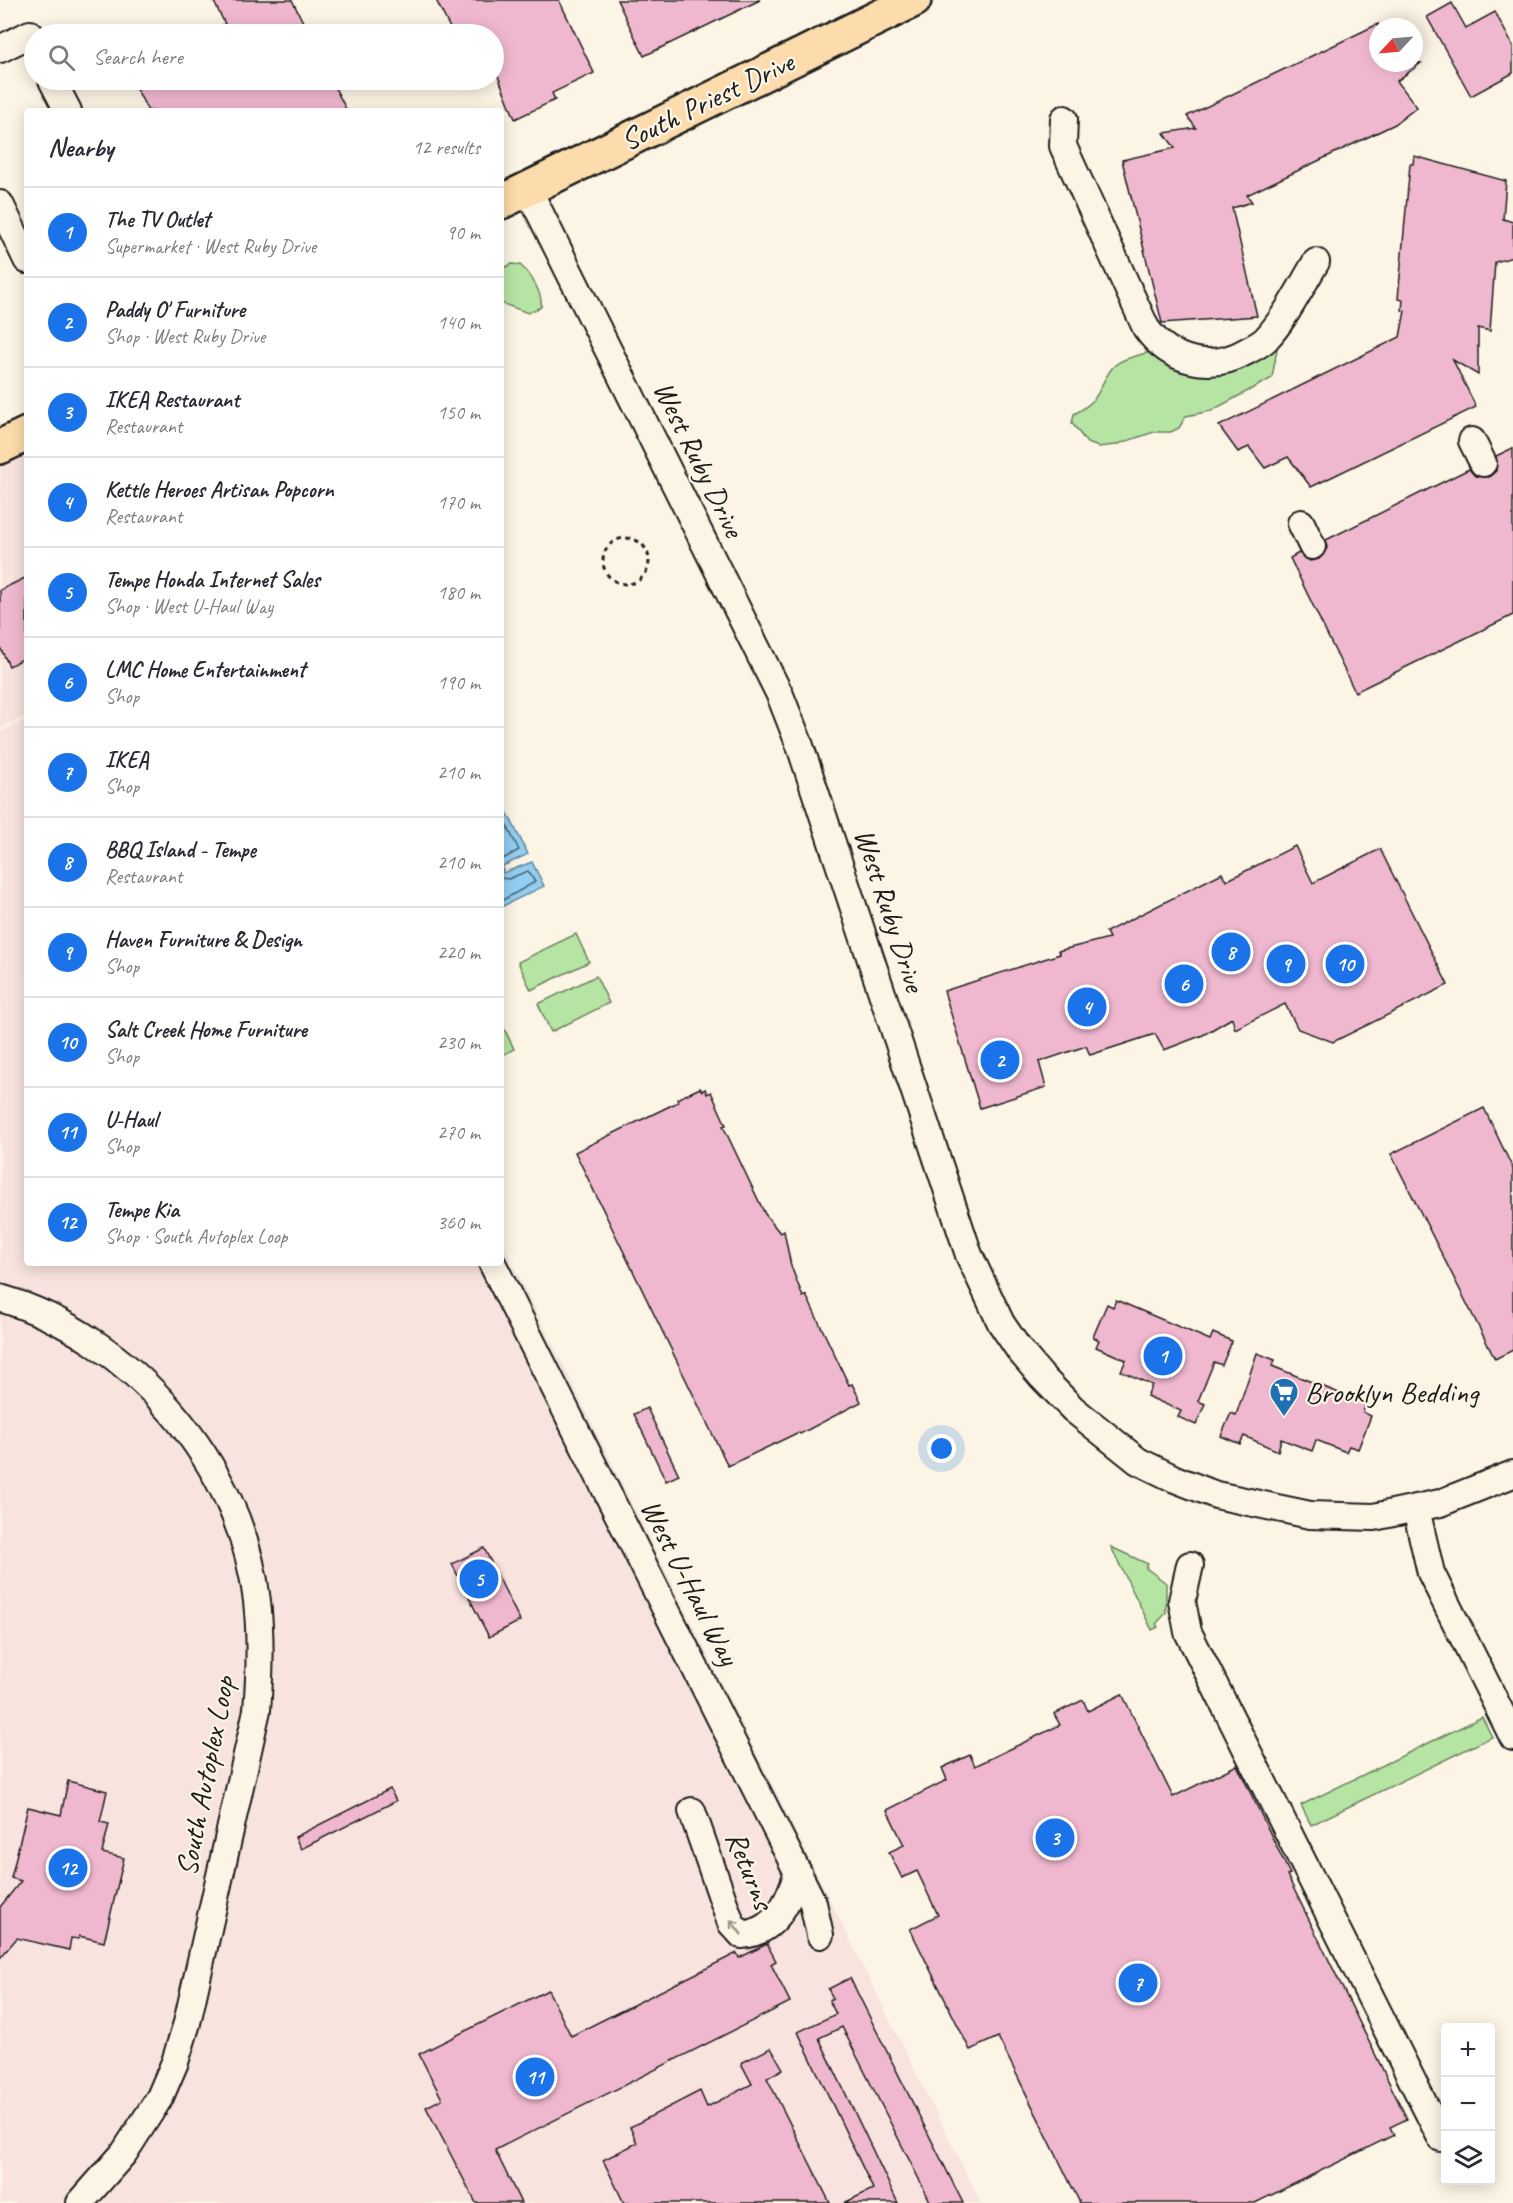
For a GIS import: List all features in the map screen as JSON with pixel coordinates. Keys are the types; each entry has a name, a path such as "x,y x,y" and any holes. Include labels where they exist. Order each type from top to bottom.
{"main road":[{"name":"South Priest Drive","path":"515,196 914,0"},
{"path":"0,447 24,435"}],"street":[{"path":"0,49 24,37"},
{"path":"57,90 66,108"},
{"path":"1064,119 1063,146 1141,318 1156,342 1172,353 1199,362 1229,361 1265,340 1316,262"},
{"name":"West Ruby Drive","path":"515,196 780,695 800,746 969,1255 1001,1323 1020,1352 1073,1409 1138,1461 1216,1495 1310,1515 1374,1517 1440,1503 1513,1474"},
{"path":"0,204 24,254"},
{"path":"1301,523 1312,546"},
{"name":"West U-Haul Way","path":"494,1266 798,1872 816,1911 820,1935"},
{"name":"South Autoplex Loop","path":"0,1298 44,1314 97,1342 147,1385 185,1429 225,1497 241,1533 257,1600 260,1664 257,1710 187,2023 160,2097 124,2153 80,2203"},
{"path":"1416,1509 1431,1573 1510,1722"},
{"path":"1190,1564 1182,1601 1188,1632 1441,2138"},
{"name":"Returns","path":"692,1810 731,1923 742,1935 762,1929 778,1916 789,1901 798,1872"}],"path":[{"path":"621,539 634,540 647,553 646,573 635,582 628,584 615,582 604,568 606,550 621,539"}],"shaded area":[{"path":"24,435 24,717 0,729 0,447"},
{"path":"24,720 24,1266 504,1266 504,1246 981,2203 0,2203 0,732"}],"green space":[{"path":"512,264 520,265 528,273 538,290 541,307 528,313 504,304 504,268"},
{"path":"1272,343 1277,349 1272,378 1211,411 1186,416 1179,428 1171,432 1154,432 1115,445 1099,447 1087,443 1072,423 1074,414 1091,403 1113,367 1126,359 1153,351 1178,366"},
{"path":"576,934 589,962 531,990 518,962"},
{"path":"596,976 609,1003 551,1032 538,1004"},
{"path":"504,1028 514,1049 504,1054"},
{"path":"1111,1547 1148,1564 1146,1568 1166,1583 1166,1613 1156,1624 1158,1627 1152,1630"},
{"path":"1482,1717 1492,1737 1311,1825 1301,1805"}],"water":[{"path":"504,806 528,854 504,866"},
{"path":"532,862 544,886 504,906 504,873"}],"building":[{"path":"213,0 292,0 304,24 225,24"},
{"path":"436,0 559,0 594,73 552,93 555,100 515,119 504,90 504,24 448,24"},
{"path":"617,0 760,0 644,56"},
{"path":"1452,3 1466,28 1495,12 1513,46 1513,73 1471,96 1427,17"},
{"path":"1369,28 1369,72 1409,72 1397,81 1417,107 1395,124 1247,195 1252,202 1232,208 1257,316 1162,323 1122,160 1175,148 1164,133 1196,128 1187,116"},
{"path":"137,90 336,90 345,108 146,108"},
{"path":"1414,156 1506,181 1503,219 1513,222 1513,257 1495,262 1490,331 1478,328 1478,375 1453,360 1476,407 1311,487 1288,457 1265,468 1249,447 1238,452 1219,426 1400,337 1405,311 1402,310 1403,300 1398,299 1410,164 1413,164"},
{"path":"1513,448 1513,615 1355,692 1290,558 1299,553 1310,561 1319,559 1327,548 1326,540 1469,469 1475,476 1489,477 1496,471 1496,456"},
{"path":"24,578 24,658 9,666 0,647 0,590"},
{"path":"1295,846 1313,883 1380,849 1448,985 1333,1042 1298,1029 1285,1004 1235,1029 1232,1018 1203,1035 1164,1050 1155,1034 1090,1055 1086,1046 1039,1062 1046,1087 980,1108 944,991 1060,954 1058,951 1109,938 1106,932 1222,873 1226,881"},
{"path":"700,1088 702,1091 705,1089 707,1094 711,1092 726,1125 723,1126 765,1214 780,1233 784,1231 791,1266 803,1297 806,1295 849,1385 852,1384 861,1402 800,1434 799,1432 728,1466 575,1152 678,1102 677,1099"},
{"path":"1484,1108 1513,1169 1513,1350 1495,1359 1391,1154"},
{"path":"1116,1300 1210,1340 1213,1333 1232,1341 1222,1365 1214,1362 1198,1401 1205,1404 1196,1425 1178,1417 1181,1411 1147,1396 1152,1385 1121,1371 1126,1360 1096,1347 1099,1340 1093,1337 1107,1304 1113,1307"},
{"path":"1257,1353 1275,1360 1272,1366 1366,1404 1363,1412 1371,1416 1358,1449 1349,1446 1346,1452 1316,1440 1312,1451 1281,1439 1278,1451 1244,1436 1240,1444 1221,1436 1231,1413 1236,1415"},
{"path":"647,1408 679,1475 666,1481 634,1414"},
{"path":"484,1548 520,1621 489,1637 452,1564"},
{"path":"1122,1694 1173,1797 1237,1765 1290,1874 1287,1875 1407,2119 1390,2127 1394,2135 1255,2203 1080,2203 998,2037 970,2050 910,1929 938,1915 917,1871 902,1878 889,1852 904,1845 887,1810 947,1780 942,1768 970,1755 975,1766 1060,1725 1054,1714 1083,1700 1088,1711"},
{"path":"68,1781 107,1791 100,1822 109,1824 102,1853 124,1858 104,1942 79,1936 79,1939 71,1938 69,1950 17,1938 0,1958 0,1907 21,1881 11,1878 28,1807 61,1815"},
{"path":"390,1789 396,1801 301,1849 295,1837"},
{"path":"767,1944 776,1961 771,1964 790,2002 495,2150 521,2203 476,2203 426,2107 442,2099 419,2054 548,1990 571,2036 737,1953 739,1958"},
{"path":"850,1978 963,2203 931,2203 842,2027 819,2038 898,2203 844,2203 873,2189 798,2032 836,2014 829,2000 833,1998 828,1989"},
{"path":"771,2048 783,2069 767,2078 830,2203 624,2203 603,2160 637,2143 630,2127 700,2091 707,2107 752,2084 741,2063"}],"place":[{"name":"BBQ Island - Tempe","path":"1231,952"},
{"name":"Haven Furniture & Design","path":"1286,964"},
{"name":"Salt Creek Home Furniture","path":"1345,964"},
{"name":"LMC Home Entertainment","path":"1184,984"},
{"name":"Kettle Heroes Artisan Popcorn","path":"1087,1007"},
{"name":"Paddy O' Furniture","path":"1000,1060"},
{"name":"The TV Outlet","path":"1163,1356"},
{"name":"Brooklyn Bedding","path":"1284,1418"},
{"name":"Tempe Honda Internet Sales","path":"479,1579"},
{"name":"IKEA Restaurant","path":"1055,1838"},
{"name":"Tempe Kia","path":"68,1868"},
{"name":"IKEA","path":"1138,1983"},
{"name":"U-Haul","path":"535,2077"}]}
